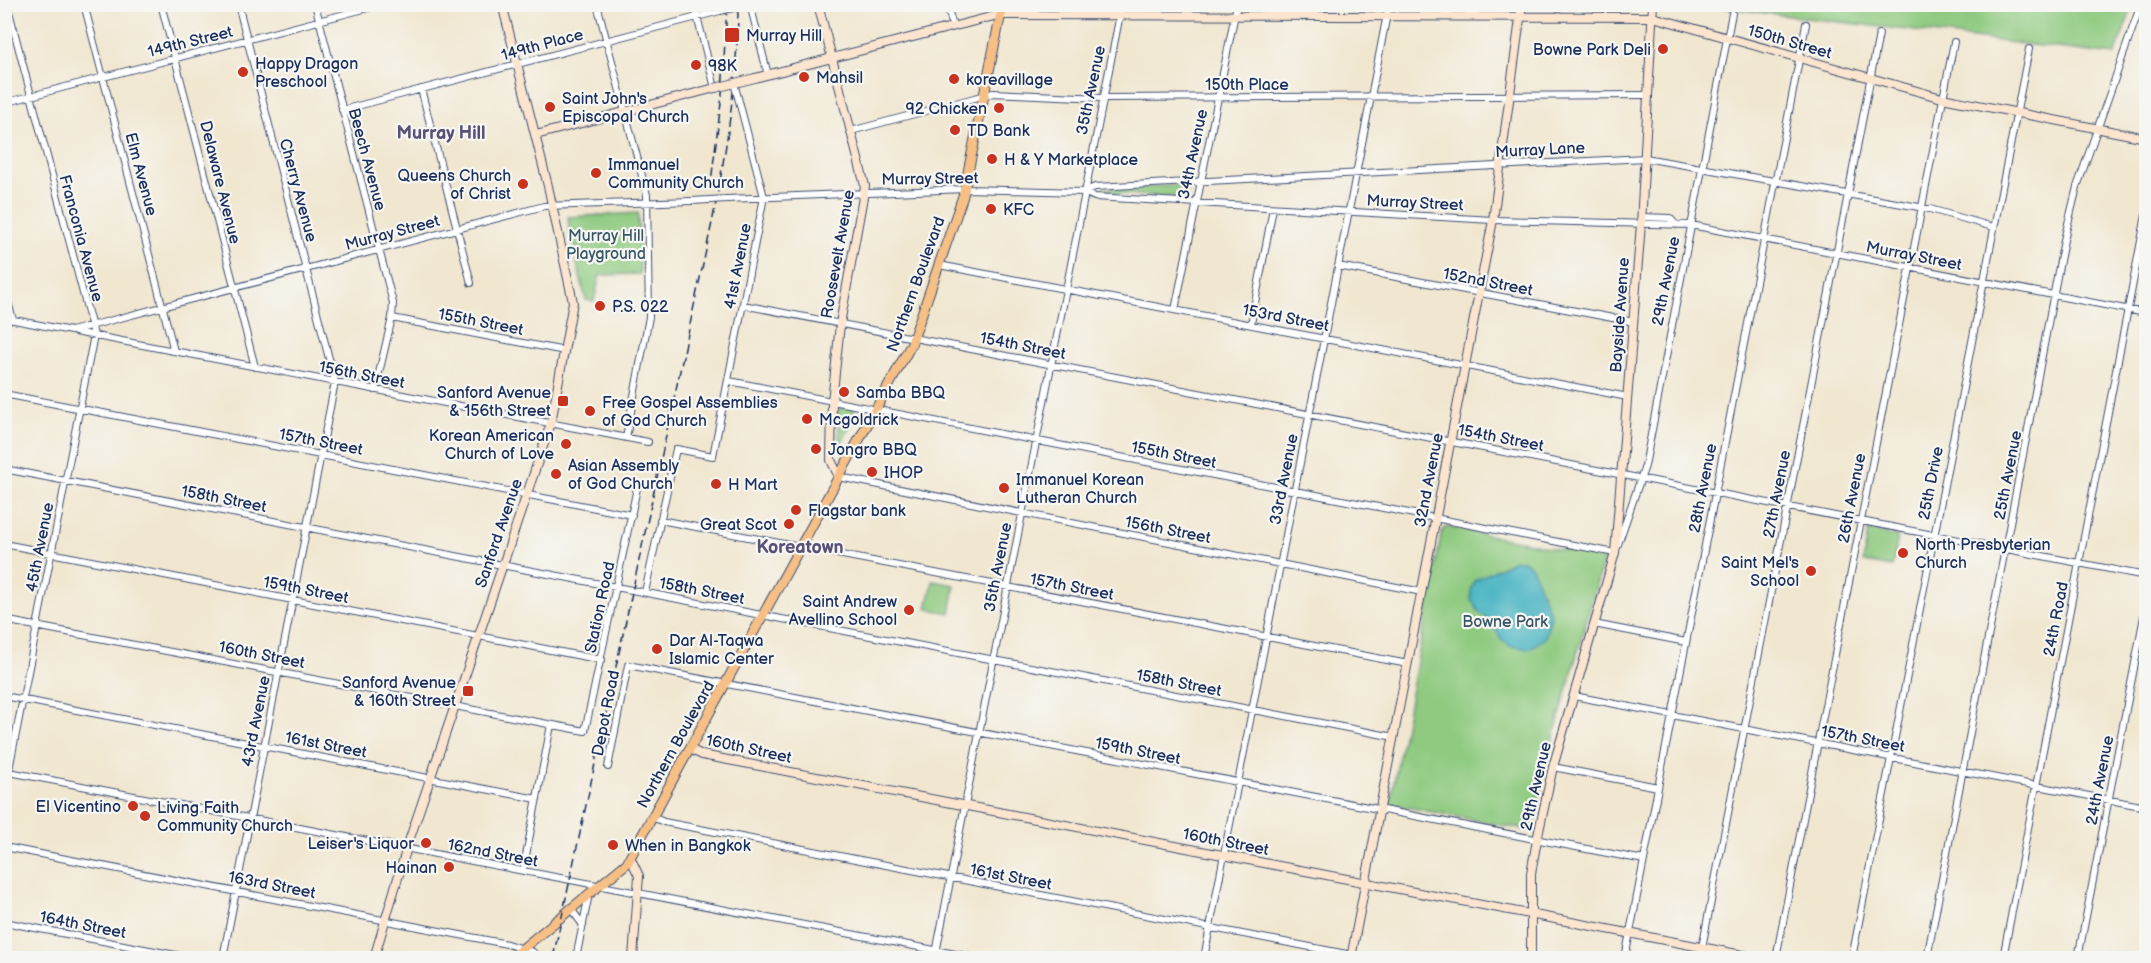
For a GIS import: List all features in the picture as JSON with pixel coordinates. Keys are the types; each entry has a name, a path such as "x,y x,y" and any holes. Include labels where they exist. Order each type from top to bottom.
{"main road":[{"name":"Northern Boulevard","path":"511,958 627,863 914,338 964,189 1003,4"}],"street":[{"name":"Franconia Avenue","path":"7,4 94,335 65,481"},
{"name":"Elm Avenue","path":"84,4 174,351"},
{"name":"Delaware Avenue","path":"161,4 255,367"},
{"name":"Cherry Avenue","path":"237,4 335,382"},
{"name":"Beech Avenue","path":"315,4 393,303 392,318 375,390"},
{"name":"149th Street","path":"4,103 383,4"},
{"name":"Sanford Avenue","path":"374,958 430,778 551,423 573,302 536,135 502,4"},
{"path":"597,4 647,202 650,317 626,438"},
{"path":"694,4 716,88"},
{"name":"Roosevelt Avenue","path":"818,4 865,193 840,324 832,402 831,460 839,477"},
{"path":"947,4 953,27"},
{"name":"35th Avenue","path":"935,958 1064,288 1122,4"},
{"name":"34th Avenue","path":"1175,310 1237,4"},
{"name":"33rd Avenue","path":"1204,958 1389,4"},
{"name":"32nd Avenue","path":"1351,957 1493,220 1522,4"},
{"name":"Bayside Avenue","path":"1594,624 1615,553 1634,322 1653,4"},
{"name":"25th Avenue","path":"1927,958 2064,240 2077,187 2141,4"},
{"name":"149th Place","path":"342,110 748,5"},
{"path":"748,5 768,75"},
{"name":"29th Avenue","path":"1615,553 1641,478 1732,13"},
{"name":"150th Street","path":"536,135 1000,15 1521,15 1653,16 1727,39 1942,98 2146,138"},
{"name":"28th Avenue","path":"1625,958 1806,24"},
{"name":"27th Avenue","path":"1700,958 1879,34"},
{"name":"26th Avenue","path":"1776,958 1954,42"},
{"name":"25th Drive","path":"1852,958 2029,48"},
{"name":"41st Avenue","path":"660,520 676,449 714,456 764,197 734,83"},
{"path":"421,89 471,283"},
{"name":"150th Place","path":"851,131 993,93 1102,98 1648,95"},
{"name":"Murray Lane","path":"1083,192 1095,187 1645,158 1922,207 1993,227"},
{"name":"Murray Street","path":"91,325 378,249 552,206 964,189 1083,192 1095,197 1493,220 1670,218 1676,225 1691,225 2146,314"},
{"path":"1251,324 1273,208"},
{"name":"24th Road","path":"2003,958 2146,215"},
{"name":"153rd Street","path":"939,265 1628,397"},
{"name":"152nd Street","path":"1338,266 1634,322"},
{"path":"4,288 13,320"},
{"name":"154th Street","path":"743,304 2146,576"},
{"name":"156th Street","path":"4,318 648,442"},
{"name":"155th Street","path":"392,318 565,351"},
{"name":"156th Street","path":"71,331 91,325"},
{"name":"155th Street","path":"729,381 1615,553"},
{"name":"43rd Avenue","path":"223,958 335,382"},
{"name":"157th Street","path":"4,394 632,515"},
{"name":"158th Street","path":"4,469 1394,737"},
{"name":"156th Street","path":"839,477 1422,592"},
{"name":"45th Avenue","path":"4,795 65,481"},
{"name":"Station Road","path":"585,731 637,488"},
{"path":"645,592 660,520"},
{"name":"157th Street","path":"660,520 1407,664"},
{"name":"159th Street","path":"4,544 602,660"},
{"name":"24th Avenue","path":"2078,958 2146,606"},
{"name":"160th Street","path":"4,620 585,731"},
{"path":"1594,624 1686,642"},
{"name":"29th Avenue","path":"1531,958 1531,873 1537,840 1553,767 1594,624"},
{"name":"159th Street","path":"628,665 1644,860"},
{"name":"Depot Road","path":"608,767 628,665"},
{"name":"161st Street","path":"4,696 537,799"},
{"name":"157th Street","path":"1574,696 2146,807"},
{"path":"523,871 551,725"},
{"name":"160th Street","path":"690,749 702,755 1758,958"},
{"path":"1553,767 1658,787"},
{"name":"162nd Street","path":"7,771 976,958"},
{"name":"161st Street","path":"652,817 664,822 1351,957 1367,958"},
{"name":"163rd Street","path":"4,847 385,920 523,949 534,955"},
{"path":"630,857 639,876 633,958"},
{"path":"576,958 589,894"},
{"path":"571,909 583,925"},
{"name":"164th Street","path":"4,922 191,958"}],"green space":[{"path":"1699,5 2133,5 2115,55"},
{"path":"1186,185 1189,188 1185,198 1094,192 1097,189"},
{"name":"Murray Hill Playground","path":"638,213 640,274 600,275 594,301 586,300 575,255 574,237 570,236 568,217"},
{"path":"841,407 854,409 856,416 839,447 838,411"},
{"name":"Bowne Park","path":"1447,527 1604,558 1547,761 1531,831 1390,804 1442,531"},
{"path":"1868,531 1898,537 1892,567 1863,562"},
{"path":"933,581 955,585 950,613 927,609"}],"water":[{"path":"1515,560 1523,561 1532,567 1551,616 1545,638 1529,649 1510,646 1501,639 1492,623 1479,612 1471,599 1471,590 1475,580"}],"railway":[{"path":"710,190 722,95 727,4"},
{"path":"553,958 713,218 731,111 738,4"}],"place":[{"name":"Murray Hill","path":"732,35"},
{"name":"Bowne Park Deli","path":"1663,49"},
{"name":"98K","path":"696,65"},
{"name":"Happy Dragon Preschool","path":"243,72"},
{"name":"Mahsil","path":"804,77"},
{"name":"koreavillage","path":"954,79"},
{"name":"Saint John's Episcopal Church","path":"550,107"},
{"name":"92 Chicken","path":"999,108"},
{"name":"TD Bank","path":"955,130"},
{"name":"H & Y Marketplace","path":"992,159"},
{"name":"Immanuel Community Church","path":"596,173"},
{"name":"Queens Church of Christ","path":"523,184"},
{"name":"KFC","path":"991,209"},
{"name":"P.S. 022","path":"600,306"},
{"name":"Samba BBQ","path":"844,392"},
{"name":"Sanford Avenue & 156th Street","path":"563,401"},
{"name":"Free Gospel Assemblies of God Church","path":"590,411"},
{"name":"Mcgoldrick","path":"807,419"},
{"name":"Korean American Church of Love","path":"566,444"},
{"name":"Jongro BBQ","path":"816,449"},
{"name":"IHOP","path":"872,472"},
{"name":"Asian Assembly of God Church","path":"556,474"},
{"name":"H Mart","path":"716,484"},
{"name":"Immanuel Korean Lutheran Church","path":"1004,488"},
{"name":"Flagstar bank","path":"796,510"},
{"name":"Great Scot","path":"789,524"},
{"name":"North Presbyterian Church","path":"1903,553"},
{"name":"Saint Mel's School","path":"1811,571"},
{"name":"Saint Andrew Avellino School","path":"909,610"},
{"name":"Dar Al-Taqwa Islamic Center","path":"657,649"},
{"name":"Sanford Avenue & 160th Street","path":"468,691"},
{"name":"El Vicentino","path":"133,806"},
{"name":"Living Faith Community Church","path":"145,816"},
{"name":"Leiser's Liquor","path":"426,843"},
{"name":"When in Bangkok","path":"613,845"},
{"name":"Hainan","path":"449,867"}],"district":[{"name":"Murray Hill","path":"441,133"},
{"name":"Koreatown","path":"800,547"}]}
